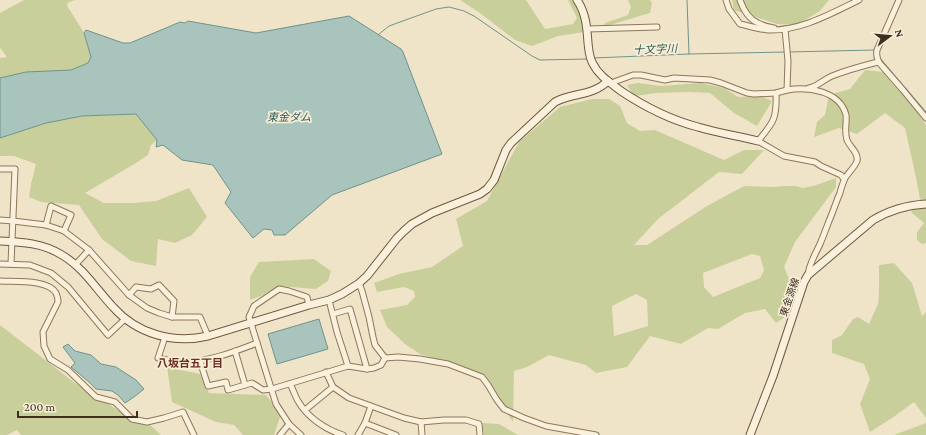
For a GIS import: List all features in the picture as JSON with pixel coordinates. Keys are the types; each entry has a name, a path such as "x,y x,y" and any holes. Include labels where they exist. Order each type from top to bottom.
{"street":[{"path":"577,0 582,7 586,19 589,56 593,65 598,72 634,100 661,114 698,127 758,141 784,156 815,162 841,175 844,179"},
{"path":"726,0 729,9 740,24 767,30 785,29 803,25 859,0"},
{"path":"740,0 751,18 758,23 777,29"},
{"path":"898,0 876,53 878,62 926,118"},
{"path":"587,29 657,27"},
{"path":"785,29 788,61 787,90"},
{"path":"804,89 816,86 827,78 845,70 878,62"},
{"path":"0,241 44,246 61,254 76,264 113,308 137,327 172,339 196,339 208,336 328,300 359,283 397,238 412,224 432,213 480,194 487,189 494,180 508,146 555,102 561,99 590,93 610,82 633,75 641,75 665,80 674,78 710,80 754,94 776,93 795,89 819,91 834,97 841,105 844,111 846,124 846,138 856,154 857,160 844,179 829,222 809,267 808,275"},
{"path":"758,141 773,122 777,109 776,93"},
{"path":"0,169 15,169 11,264"},
{"name":"東金源線","path":"750,435 773,376 804,282 808,275 880,215 926,204"},
{"path":"46,225 51,206 71,215 64,231"},
{"path":"0,220 46,225 64,231 89,250 129,295 146,308 172,317 200,318 208,336"},
{"path":"76,264 89,250"},
{"path":"0,264 30,265 51,273 68,287 108,335 126,319"},
{"path":"0,281 38,283 49,286 56,293 58,302 43,332 44,346 50,359 68,370 96,397 115,402 132,419 147,422 183,412 194,435"},
{"path":"359,283 375,345 385,358"},
{"path":"129,295 136,287 151,289 159,285 174,301 172,317"},
{"path":"301,435 289,424 276,404 249,317 254,306 279,289 307,297 309,305"},
{"path":"328,300 348,366"},
{"path":"332,314 350,309 367,369"},
{"path":"165,337 158,358 179,362 200,361 235,351 257,342"},
{"path":"235,351 245,385"},
{"path":"385,358 398,357 448,364 482,377 504,409 546,426 596,435"},
{"path":"200,361 208,386 226,382 228,390 252,384 263,390 290,384 348,366 367,369 374,368 381,365 385,358"},
{"path":"326,372 333,387 349,398 404,418 421,422 466,420 479,424 480,435"},
{"path":"290,384 298,401 312,418 332,431 343,435"},
{"path":"305,410 333,387"},
{"path":"358,435 371,406"},
{"path":"421,422 422,435"},
{"path":"364,423 396,435"},
{"path":"280,435 289,424"}],"green space":[{"path":"24,0 75,0 67,3 84,33 91,57 88,63 71,70 26,72 0,78 0,58 7,57 0,48 0,13"},
{"path":"460,0 526,0 545,29 573,24 577,18 568,0 573,0 581,11 584,32 558,36 532,46 515,40 480,13"},
{"path":"628,0 650,0 652,3 650,13 603,27 605,23 628,15 631,7"},
{"path":"732,0 829,0 820,11 797,25 777,24 734,10"},
{"path":"865,70 884,72 926,125 926,243 922,244 917,240 917,232 924,223 911,212 920,199 905,128 885,113 857,134 839,128 814,137 817,122 825,115 829,95 850,89"},
{"path":"638,83 661,86 700,83 724,88 738,97 760,96 772,101 757,126 734,113 710,93 657,93 634,96 627,85"},
{"path":"592,99 609,99 620,106 627,123 640,131 655,130 724,160 744,150 764,150 742,174 719,172 658,219 634,245 647,245 707,206 744,186 796,186 803,188 836,178 836,187 795,242 784,267 796,295 788,315 776,323 765,309 745,313 718,329 708,328 681,344 650,336 627,367 596,373 586,365 549,355 527,367 514,371 513,422 478,373 420,354 405,344 387,327 380,310 407,305 415,297 414,291 404,287 377,292 374,283 399,274 432,267 463,246 456,219 487,201 519,142 560,107","holes":["752,254 760,256 764,270 760,278 713,297 704,287 703,273","636,294 647,300 648,326 614,336 612,306"]},
{"path":"136,114 157,140 151,145 148,155 85,193 104,203 134,203 156,201 189,188 207,217 192,235 175,243 158,239 156,266 131,261 102,239 79,205 41,202 29,197 36,164 14,156 0,156 0,138 46,123 82,116"},
{"path":"314,259 331,271 328,281 316,289 278,286 261,296 250,300 250,277 259,262"},
{"path":"894,263 912,283 922,316 926,312 926,418 914,402 870,432 860,404 870,379 864,364 832,353 832,340 842,335 853,319 858,317 869,324 878,304 879,265"},
{"path":"0,325 75,383 132,419 147,422 161,435 21,435 17,430 7,435 0,435"},
{"path":"167,367 200,374 209,393 266,395 281,414 274,435 243,435 234,425 216,422 172,402"},
{"path":"482,423 499,424 518,435 484,435"},
{"path":"926,423 926,435 894,435"}],"water":[{"name":"東金ダム","path":"349,16 401,49 442,154 332,195 285,235 274,235 272,230 264,229 253,238 225,203 231,192 213,165 182,160 163,145 156,147 157,140 136,114 82,116 46,123 0,138 0,78 26,72 71,70 88,63 91,57 84,33 86,30 123,43 130,43 180,22 185,23 188,21 256,33"},
{"path":"319,319 328,349 277,364 268,334"},
{"path":"68,344 75,351 91,355 101,364 116,367 136,380 144,389 125,403 112,391 96,389 71,367 75,363 63,347"}],"waterway":[{"path":"687,0 689,54"},
{"name":"十文字川","path":"378,35 389,26 436,9 449,7 464,11 474,16 540,60 588,59"},
{"name":"十文字川","path":"789,52 874,50 875,52"},
{"name":"十文字川","path":"593,58 786,52"},
{"name":"十文字川","path":"880,58 926,112"}],"district":[{"name":"八坂台五丁目","path":"190,363"}]}
